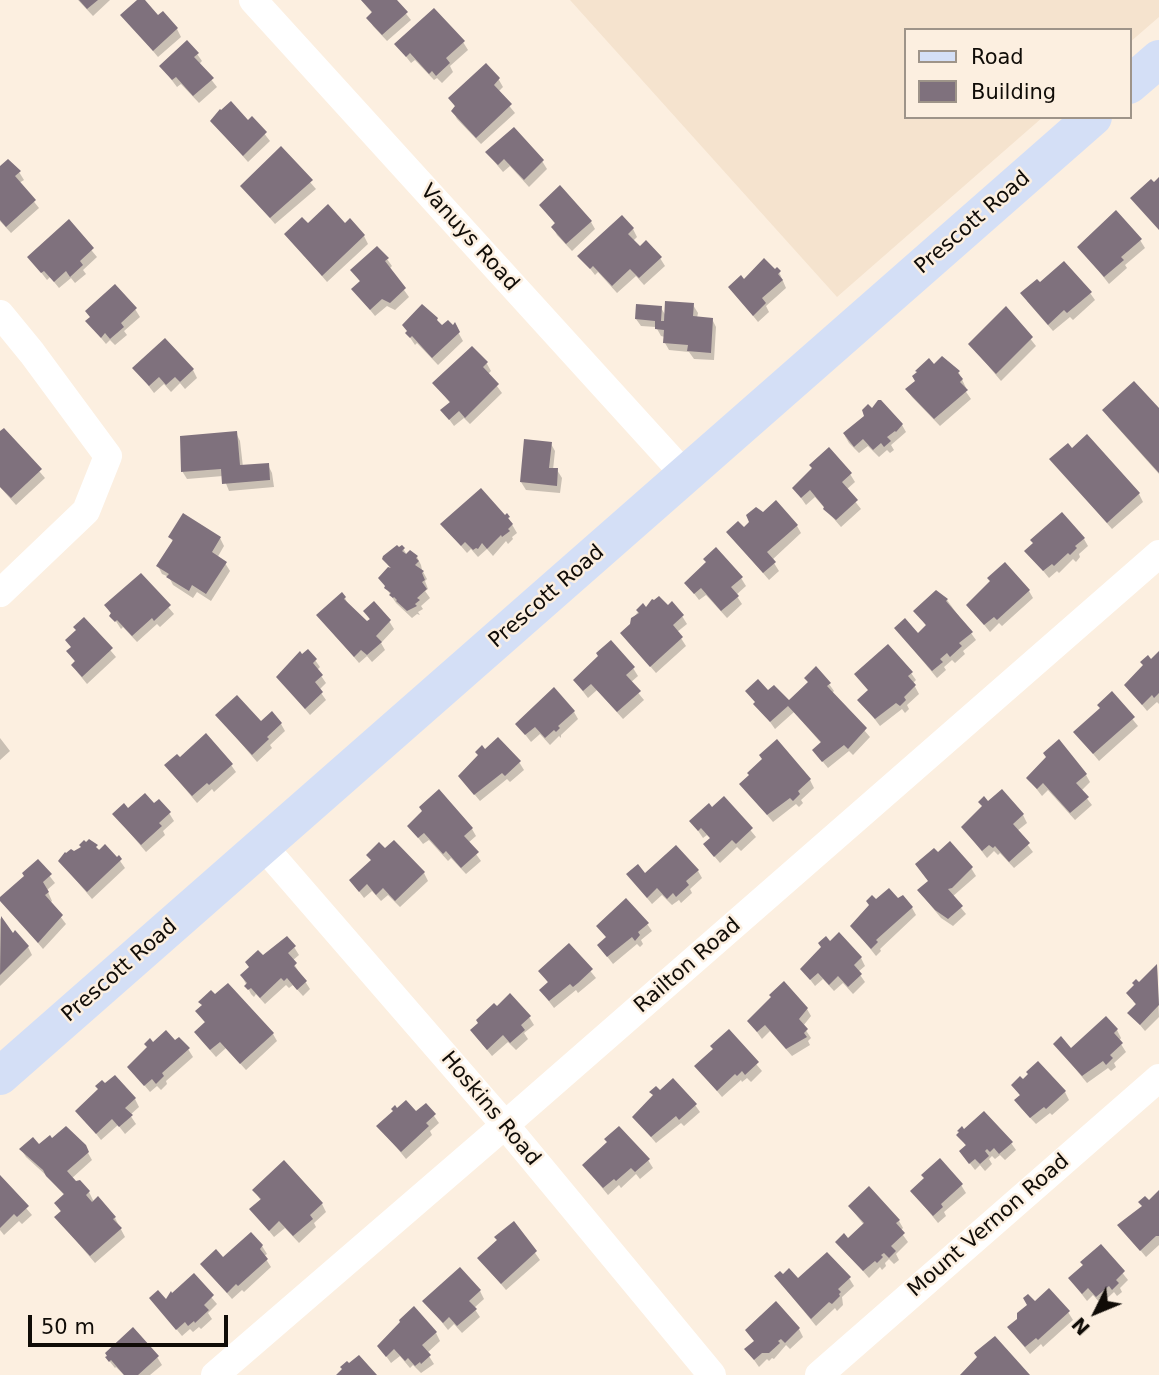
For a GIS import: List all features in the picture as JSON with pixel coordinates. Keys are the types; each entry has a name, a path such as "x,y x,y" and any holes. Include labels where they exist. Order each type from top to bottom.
{"main road":[{"path":"1131,83 1159,59"},
{"name":"Prescott Road","path":"0,1076 1091,119"}],"street":[{"name":"Vanuys Road","path":"253,0 686,476"},
{"path":"0,314 108,456 86,511 0,593"},
{"name":"Railton Road","path":"215,1375 1159,554"},
{"name":"Hoskins Road","path":"263,846 505,1125 712,1375"},
{"name":"Mount Vernon Road","path":"819,1375 1159,1078"}],"shaded area":[{"path":"570,0 1159,0 1159,17 1131,41 1131,28 904,28 904,119 1041,119 837,297"}],"building":[{"path":"79,0 98,0 87,9"},
{"path":"137,0 145,0 158,15 163,11 178,28 153,51 120,15"},
{"path":"361,0 397,0 408,12 382,35 366,18 372,12"},
{"path":"434,8 465,41 446,58 450,63 436,76 432,71 429,74 410,53 406,57 394,44"},
{"path":"187,40 199,53 194,57 214,78 193,96 176,77 172,80 159,66"},
{"path":"486,63 500,78 494,85 512,104 476,138 451,111 455,106 448,98"},
{"path":"231,101 248,120 252,116 267,132 243,156 210,121"},
{"path":"514,127 544,160 524,180 504,159 498,165 485,152"},
{"path":"281,146 313,180 270,218 240,186"},
{"path":"8,159 21,171 15,176 36,200 6,227 0,220 0,166"},
{"path":"1159,177 1159,230 1130,198 1151,179 1154,182"},
{"path":"560,185 592,221 566,244 551,227 555,223 539,205"},
{"path":"328,204 345,223 350,218 365,235 322,276 284,234 302,217 308,223"},
{"path":"1116,210 1142,239 1121,257 1124,260 1104,277 1077,247"},
{"path":"622,215 634,228 628,234 640,246 646,240 662,257 639,278 630,269 612,286 593,266 590,269 577,256"},
{"path":"69,219 94,248 80,261 83,265 70,277 66,271 54,282 44,271 41,273 27,257"},
{"path":"377,246 389,258 385,261 406,288 390,303 382,299 370,310 351,289 360,281 350,270"},
{"path":"764,258 781,271 778,274 783,280 762,298 766,303 753,316 728,287 741,275 744,279"},
{"path":"1064,261 1092,292 1067,313 1064,310 1048,325 1020,293 1037,279 1040,282"},
{"path":"115,284 137,308 121,323 124,327 110,339 105,333 101,338 85,321 90,317 85,311"},
{"path":"665,301 694,303 693,316 713,318 711,353 687,351 688,345 663,343 664,330 655,329 655,321 635,319 636,304 662,306 661,321 664,321"},
{"path":"422,304 442,325 448,320 453,325 455,322 460,332 432,358 412,336 410,338 405,333 407,331 402,325"},
{"path":"1006,306 1033,337 996,374 968,344"},
{"path":"165,338 194,369 180,382 175,377 166,385 159,377 149,386 132,368"},
{"path":"472,346 488,362 483,367 499,384 465,418 459,411 449,420 440,410 450,402 432,383"},
{"path":"942,356 960,371 958,373 963,379 960,382 968,390 934,419 905,389 915,381 912,376 917,372 915,371 929,358 934,364"},
{"path":"1134,381 1159,408 1159,473 1102,410"},
{"path":"878,400 903,424 887,437 891,441 884,447 881,443 873,450 863,439 854,447 843,433 864,416 862,410 868,404 872,408"},
{"path":"4,428 42,469 11,498 0,487 0,431"},
{"path":"237,431 240,465 269,463 270,480 222,484 221,469 181,472 180,436"},
{"path":"1087,434 1140,493 1107,523 1049,459 1068,443 1072,448"},
{"path":"524,439 552,442 549,468 558,468 557,486 520,482"},
{"path":"829,447 852,473 842,482 858,500 836,520 823,509 810,490 801,498 792,488 812,468 809,465"},
{"path":"481,488 505,515 507,513 513,524 508,529 510,531 502,537 501,535 487,549 482,543 478,549 473,550 465,542 461,546 440,524"},
{"path":"776,500 798,525 767,552 776,562 763,573 726,532 738,521 744,527 749,522 746,515 756,507 763,512"},
{"path":"1062,512 1085,538 1075,546 1077,548 1070,555 1068,553 1054,566 1052,564 1043,571 1024,551 1033,543 1030,540"},
{"path":"183,513 221,537 212,552 227,562 206,594 192,585 189,591 166,577 169,574 156,566 173,540 168,537"},
{"path":"397,545 405,548 402,551 406,554 410,550 418,556 416,558 419,561 415,565 424,571 422,573 425,580 422,582 427,589 417,598 420,600 415,604 417,606 407,611 389,595 391,593 378,578 388,567 391,568 382,559 383,556"},
{"path":"716,547 743,577 731,587 739,596 721,611 701,588 694,594 684,583 706,562 703,559"},
{"path":"1005,562 1030,590 997,620 994,617 984,625 966,605 990,581 987,578"},
{"path":"141,573 171,605 132,636 117,620 115,622 109,616 111,613 104,605"},
{"path":"936,590 948,599 946,601 973,632 959,643 962,646 950,657 947,653 940,659 943,662 932,671 894,628 905,618 918,633 926,625 913,611"},
{"path":"342,592 346,597 344,599 367,621 370,619 363,611 374,601 391,620 376,636 382,642 367,655 361,650 354,657 316,615"},
{"path":"659,596 668,605 672,601 684,615 673,625 683,637 650,667 620,633 630,624 631,618 639,613 636,610 643,603 646,607 652,599"},
{"path":"84,617 113,648 82,677 71,665 75,661 66,651 71,647 65,640 76,630 73,627"},
{"path":"611,640 635,667 626,675 641,691 617,712 591,684 583,691 573,680"},
{"path":"888,644 913,672 908,676 916,685 904,697 906,700 900,706 896,703 875,719 857,700 868,690 854,674"},
{"path":"308,649 317,659 313,663 323,675 315,682 323,692 305,709 276,677 300,651 302,654"},
{"path":"1159,651 1159,693 1154,698 1152,695 1142,705 1124,685 1143,665 1140,662 1148,655 1151,659"},
{"path":"816,666 831,683 827,686 867,728 848,749 844,745 822,762 812,750 821,742 788,706 770,722 745,691 758,679 768,690 774,685 789,700 808,682 804,678"},
{"path":"554,687 575,711 558,726 560,728 556,732 554,730 545,738 535,727 525,735 515,724"},
{"path":"1112,691 1135,717 1093,754 1073,732 1100,708 1097,705"},
{"path":"237,695 261,721 272,711 282,723 252,755 215,715"},
{"path":"206,733 233,764 192,796 164,765 177,754 180,757"},
{"path":"498,737 521,761 505,776 502,773 474,795 458,776 478,755 475,752 482,745 485,749"},
{"path":"777,739 811,779 798,791 800,794 793,801 790,798 767,815 739,784 762,759 759,755"},
{"path":"1059,739 1087,774 1076,783 1089,797 1070,813 1043,783 1037,789 1026,778 1046,757 1043,753"},
{"path":"439,789 473,828 464,836 479,852 461,868 446,851 443,854 424,833 418,838 407,826 422,811 419,807"},
{"path":"1002,789 1024,814 1013,824 1030,843 1009,862 995,846 993,848 989,845 982,851 961,827 982,806 978,802 984,796 988,801"},
{"path":"145,793 154,803 159,799 171,812 159,823 162,826 141,845 112,814 124,803 128,808"},
{"path":"724,796 753,828 736,844 732,840 714,857 703,844 710,838 701,828 698,831 689,821 709,803 712,807"},
{"path":"89,839 98,845 96,847 99,850 105,844 122,859 87,892 58,861 65,852 71,849 74,851 81,847 79,845 84,840 86,842"},
{"path":"394,840 425,872 395,901 383,888 376,895 367,884 359,892 349,880 371,860 366,855 379,842 385,848"},
{"path":"950,841 973,867 948,889 963,906 948,919 935,910 917,890 928,881 915,864 934,848 938,852"},
{"path":"676,845 699,870 686,881 689,885 676,897 673,893 667,899 657,888 647,898 626,874 638,864 645,873"},
{"path":"38,859 52,874 43,882 49,892 45,895 63,915 38,943 0,901 0,897 24,876 22,873"},
{"path":"889,888 898,898 903,895 913,907 876,940 878,942 871,949 850,926 869,905 866,901 872,895 876,899"},
{"path":"626,898 649,923 638,932 640,935 635,941 632,937 607,957 597,945 606,937 596,926"},
{"path":"1,916 13,933 15,930 29,946 0,975"},
{"path":"839,932 862,957 854,965 862,974 848,987 838,976 829,985 818,973 810,980 800,969 821,947 818,943 826,936 830,941"},
{"path":"287,936 296,946 288,953 297,963 294,966 307,981 297,990 287,978 284,981 281,978 260,998 251,988 248,990 244,986 247,983 240,975 249,967 245,962 258,950 263,955"},
{"path":"569,943 593,969 573,987 570,984 549,1001 539,990 548,982 538,971"},
{"path":"1157,964 1159,1005 1140,1025 1127,1013 1136,1004 1126,993 1136,979 1139,982"},
{"path":"784,981 808,1008 799,1019 808,1029 804,1033 807,1037 786,1049 765,1025 757,1032 747,1021"},
{"path":"228,983 274,1033 240,1064 220,1042 210,1050 194,1032 205,1022 195,1011 202,1005 198,1002 211,990 215,994"},
{"path":"510,993 531,1016 521,1025 525,1030 510,1043 503,1035 487,1050 470,1030 478,1023 476,1020 494,1003 497,1006"},
{"path":"1106,1016 1118,1029 1114,1033 1123,1043 1110,1055 1113,1058 1106,1065 1103,1061 1082,1076 1053,1044 1061,1036 1071,1048"},
{"path":"729,1029 759,1062 745,1075 742,1071 737,1076 735,1074 717,1091 694,1066 713,1049 710,1046"},
{"path":"166,1030 175,1040 179,1037 190,1048 162,1073 164,1076 156,1084 152,1079 144,1086 127,1067 147,1047 144,1044 150,1038 153,1042"},
{"path":"1038,1061 1066,1091 1046,1109 1044,1107 1030,1118 1014,1100 1020,1095 1011,1085 1020,1076 1023,1079 1028,1074 1026,1072"},
{"path":"115,1075 136,1098 125,1108 133,1115 119,1127 112,1119 96,1134 75,1111 98,1089 95,1086 102,1080 105,1083"},
{"path":"673,1078 697,1104 679,1120 676,1116 651,1137 632,1117 653,1095 649,1092 656,1086 660,1090"},
{"path":"406,1100 416,1111 426,1103 436,1114 426,1123 429,1126 401,1152 376,1126 393,1111 391,1109 395,1105 397,1108"},
{"path":"984,1111 1013,1142 999,1154 994,1148 990,1152 987,1149 985,1151 989,1156 980,1164 975,1159 969,1164 959,1151 966,1145 956,1135 959,1132 957,1131 962,1126 964,1129"},
{"path":"66,1126 86,1145 89,1152 67,1171 90,1191 86,1195 92,1202 98,1196 122,1228 90,1256 54,1217 61,1211 54,1203 64,1194 43,1170 19,1149 33,1137 39,1144 50,1135 52,1138"},
{"path":"619,1126 650,1159 635,1172 631,1168 603,1188 582,1165 607,1142 604,1139"},
{"path":"940,1158 963,1184 941,1204 943,1207 933,1216 910,1191 924,1178 921,1175"},
{"path":"284,1160 323,1203 310,1215 313,1219 293,1236 279,1221 269,1231 249,1209 261,1199 252,1190"},
{"path":"0,1175 29,1206 17,1217 14,1214 0,1228"},
{"path":"869,1186 900,1220 896,1223 905,1233 891,1246 896,1251 889,1258 884,1253 877,1263 875,1261 863,1271 835,1242 844,1233 848,1238 864,1223 848,1206"},
{"path":"1159,1190 1159,1236 1140,1251 1117,1225 1142,1206 1138,1202 1145,1196 1149,1200"},
{"path":"514,1221 537,1251 501,1284 477,1258 497,1240 494,1237"},
{"path":"251,1232 263,1245 260,1249 268,1259 227,1293 200,1264 216,1249 223,1257"},
{"path":"1101,1244 1125,1271 1116,1280 1119,1283 1112,1290 1109,1286 1096,1297 1088,1288 1082,1294 1068,1278 1083,1265 1080,1262"},
{"path":"827,1252 851,1277 838,1289 840,1296 832,1304 829,1302 811,1319 774,1276 780,1271 783,1274 789,1268 798,1278"},
{"path":"460,1267 481,1290 469,1301 477,1309 457,1326 449,1317 443,1323 422,1301"},
{"path":"194,1273 214,1295 204,1305 209,1310 195,1323 194,1321 188,1326 185,1322 176,1330 149,1298 158,1290 166,1299 171,1291 172,1293"},
{"path":"1049,1288 1070,1311 1038,1340 1036,1338 1025,1347 1007,1327 1027,1305 1023,1298 1028,1294 1035,1301"},
{"path":"776,1301 800,1328 785,1343 781,1339 769,1353 762,1353 754,1360 744,1349 754,1341 745,1330"},
{"path":"414,1306 437,1332 422,1345 431,1355 415,1366 408,1358 405,1361 394,1349 386,1357 377,1346"},
{"path":"133,1327 159,1356 138,1375 124,1375 111,1360 109,1362 105,1353"},
{"path":"995,1336 1030,1375 960,1375 977,1357 974,1353"},
{"path":"359,1355 377,1375 336,1375 342,1369 340,1367"}]}
